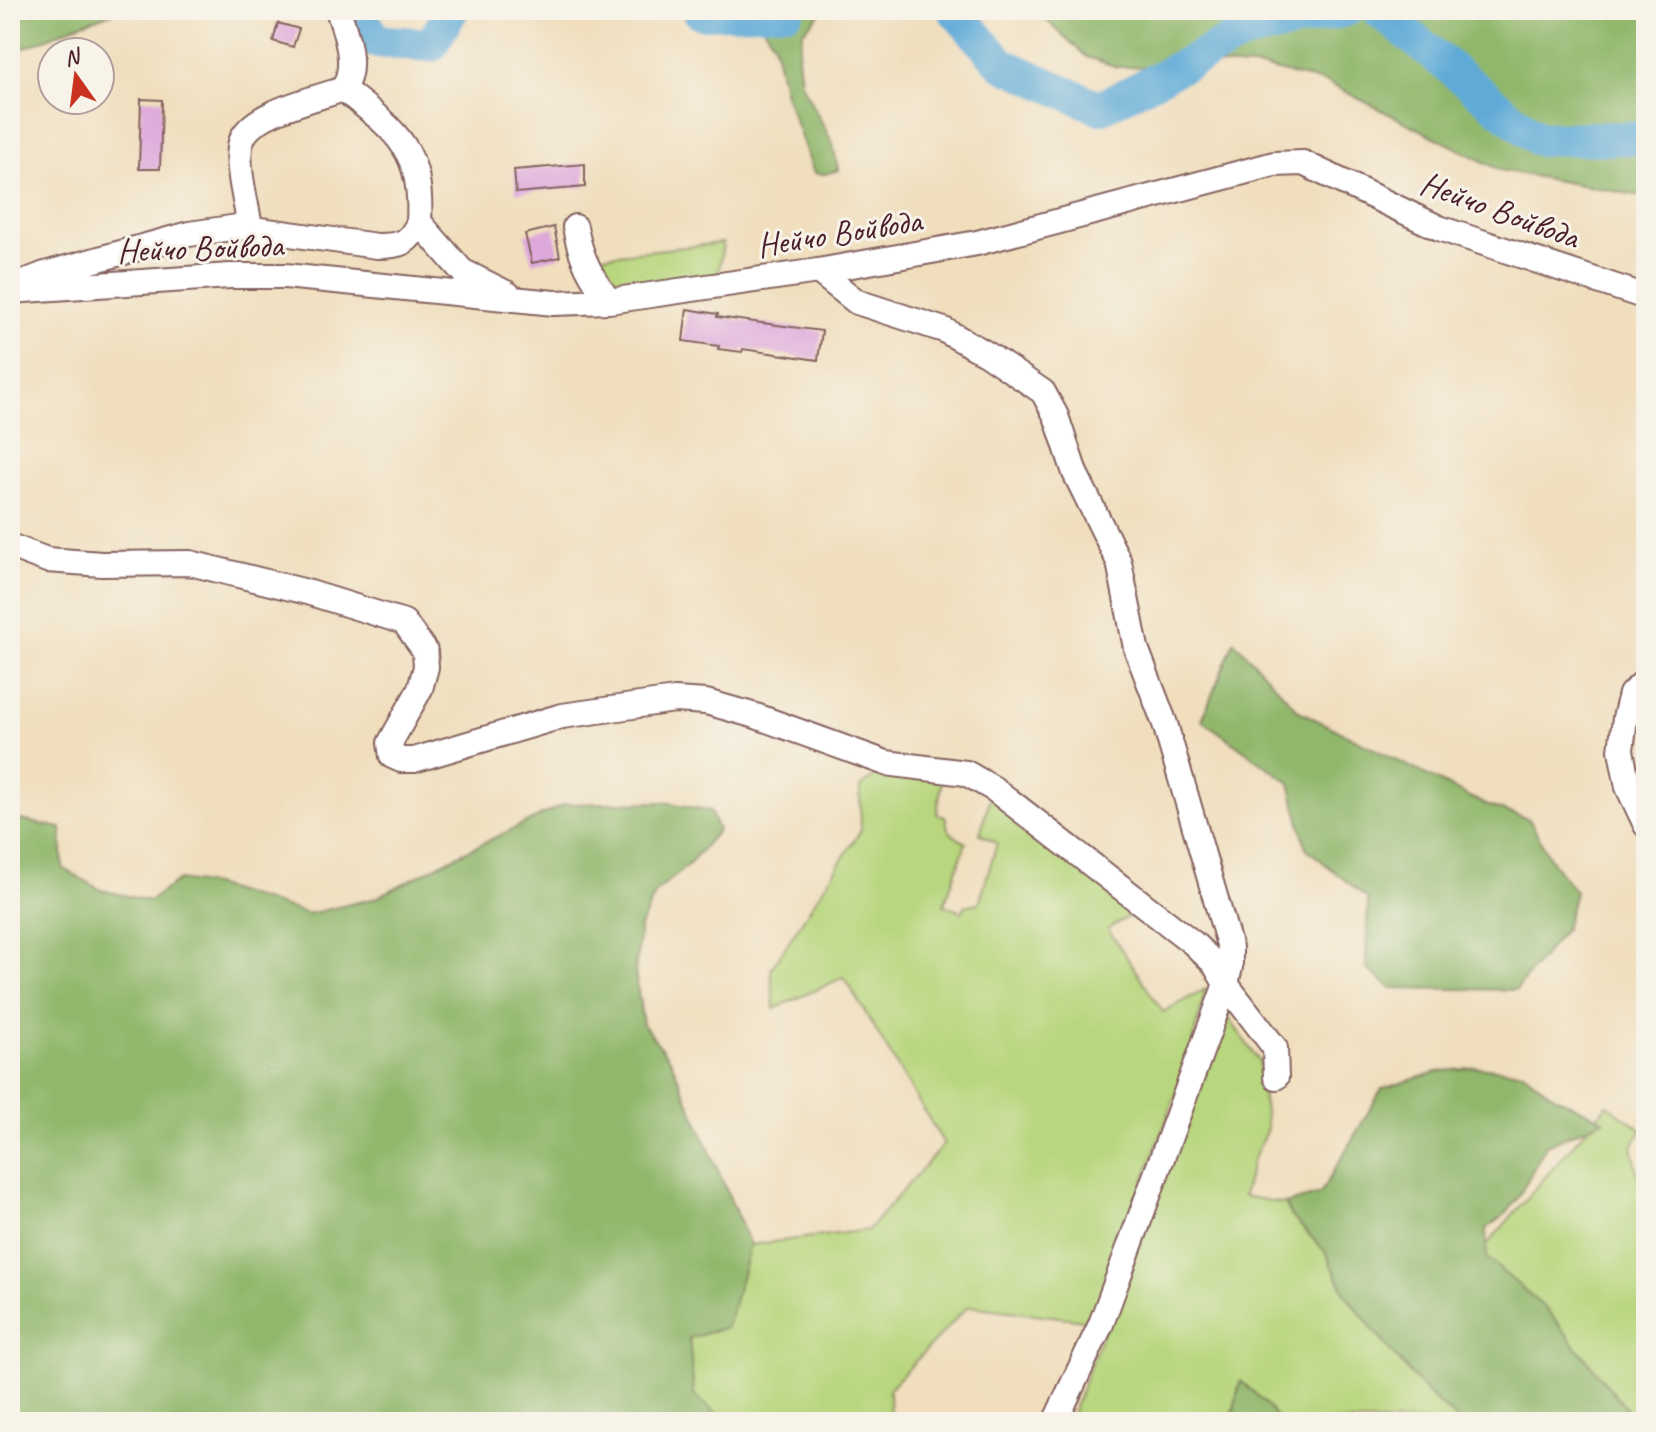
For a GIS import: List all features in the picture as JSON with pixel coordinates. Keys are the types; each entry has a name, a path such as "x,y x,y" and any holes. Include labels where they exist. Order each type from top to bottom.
{"street":[{"path":"250,228 240,161 241,142 248,128 309,99 343,89 348,81 350,61 346,33 338,10"},
{"path":"10,290 45,274 189,234 238,227 377,246 393,246 413,235 419,222 421,196 412,159 399,138 343,89"},
{"name":"Нейчо Войвода","path":"10,290 230,276 285,276 554,303 609,301 818,271 977,243 1274,164 1303,163 1439,228 1646,297"},
{"path":"419,222 462,271 520,300"},
{"path":"575,227 581,257 609,301"},
{"path":"818,271 857,302 944,330 987,354 1043,392 1056,416 1075,473 1119,562 1136,648 1165,724 1230,948 1226,984 1101,1324 1055,1422"},
{"path":"10,546 47,560 102,564 190,563 307,592 404,622 425,651 426,667 420,689 390,743 392,756 401,760 414,760 562,716 675,700 706,702 756,716 886,763 966,773 994,789 1193,943 1214,963 1226,984 1275,1048 1276,1077"},
{"path":"1646,680 1631,694 1621,750 1628,787 1646,825"}],"green space":[{"path":"10,10 121,10 52,36 36,36 36,43 10,54"},
{"path":"752,10 824,10 803,31 798,57 801,83 833,144 838,170 814,173 785,94 774,43"},
{"path":"1035,10 1646,10 1646,197 1500,170 1328,83 1265,68 1222,65 1118,67 1087,57"},
{"path":"723,243 718,276 612,291 589,257"},
{"path":"1234,641 1299,711 1486,805 1529,819 1551,860 1575,892 1565,929 1516,990 1391,988 1366,968 1368,899 1306,848 1290,783 1202,720"},
{"path":"887,767 943,773 937,814 946,817 949,830 966,843 944,905 962,912 965,906 979,903 997,843 980,834 992,790 1141,909 1108,929 1163,1012 1206,989 1187,1064 1092,1321 968,1306 889,1389 890,1422 726,1422 694,1395 689,1338 727,1327 750,1245 868,1230 944,1144 844,977 774,1009 771,969 861,830 860,787"},
{"path":"665,802 710,811 718,830 689,864 656,892 640,927 635,972 643,1024 671,1061 750,1245 727,1327 689,1338 694,1395 726,1422 10,1422 10,818 61,828 63,868 101,890 149,901 179,880 213,885 308,914 376,898 565,804"},
{"path":"1224,1011 1259,1061 1267,1129 1253,1160 1243,1196 1286,1204 1291,1216 1325,1251 1346,1295 1389,1349 1430,1396 1460,1422 1280,1422 1263,1401 1240,1382 1231,1422 1069,1422"},
{"path":"1478,1067 1523,1072 1554,1096 1604,1120 1546,1145 1507,1213 1486,1229 1487,1258 1547,1310 1637,1422 1460,1422 1430,1396 1389,1349 1346,1295 1325,1251 1291,1216 1286,1204 1320,1194 1382,1089 1436,1072"},
{"path":"1607,1105 1642,1130 1632,1146 1639,1179 1646,1187 1646,1422 1635,1422 1480,1253"},
{"path":"1241,1381 1263,1401 1280,1422 1231,1422"}],"building":[{"path":"278,23 299,29 293,47 273,41"},
{"path":"141,99 162,100 160,169 139,169"},
{"path":"585,164 585,187 516,193 514,170"},
{"path":"554,227 560,257 532,263 525,234"},
{"path":"687,309 718,314 717,317 822,331 818,360 743,349 742,352 718,349 719,346 683,341"}],"waterway":[{"path":"360,10 374,41 431,45 452,10"},
{"path":"698,10 702,13 788,10"},
{"path":"954,10 1002,64 1100,108 1244,34 1346,10"},
{"path":"1378,10 1538,139 1646,138"}]}
